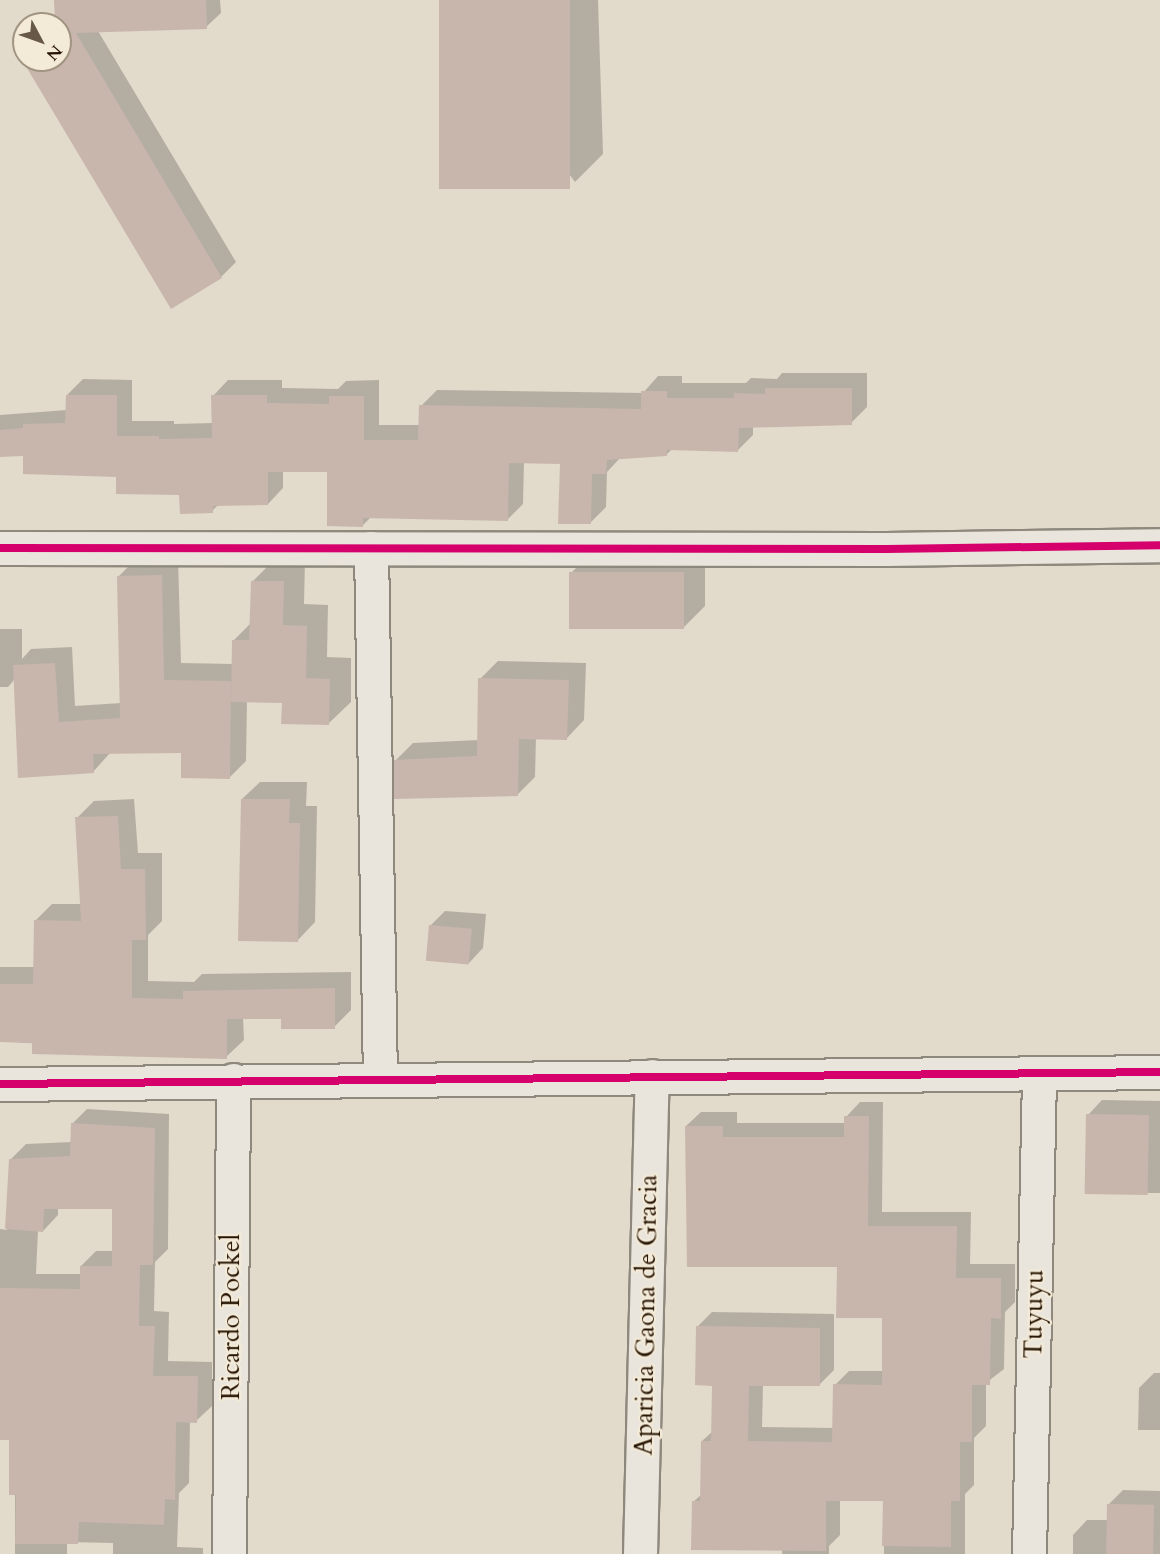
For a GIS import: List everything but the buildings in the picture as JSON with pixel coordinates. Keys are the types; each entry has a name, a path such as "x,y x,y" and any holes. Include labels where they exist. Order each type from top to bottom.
{"street":[{"path":"0,548 1160,545"},
{"path":"371,548 380,1079"},
{"path":"0,1084 1160,1072"},
{"name":"Tuyuyu","path":"1029,1554 1039,1073"},
{"name":"Aparicia Gaona de Gracia","path":"640,1554 652,1076"},
{"name":"Ricardo Pockel","path":"230,1554 233,1080"}],"cycle path":[{"path":"0,548 886,549 1160,545"},
{"path":"0,1084 1160,1072"}]}
